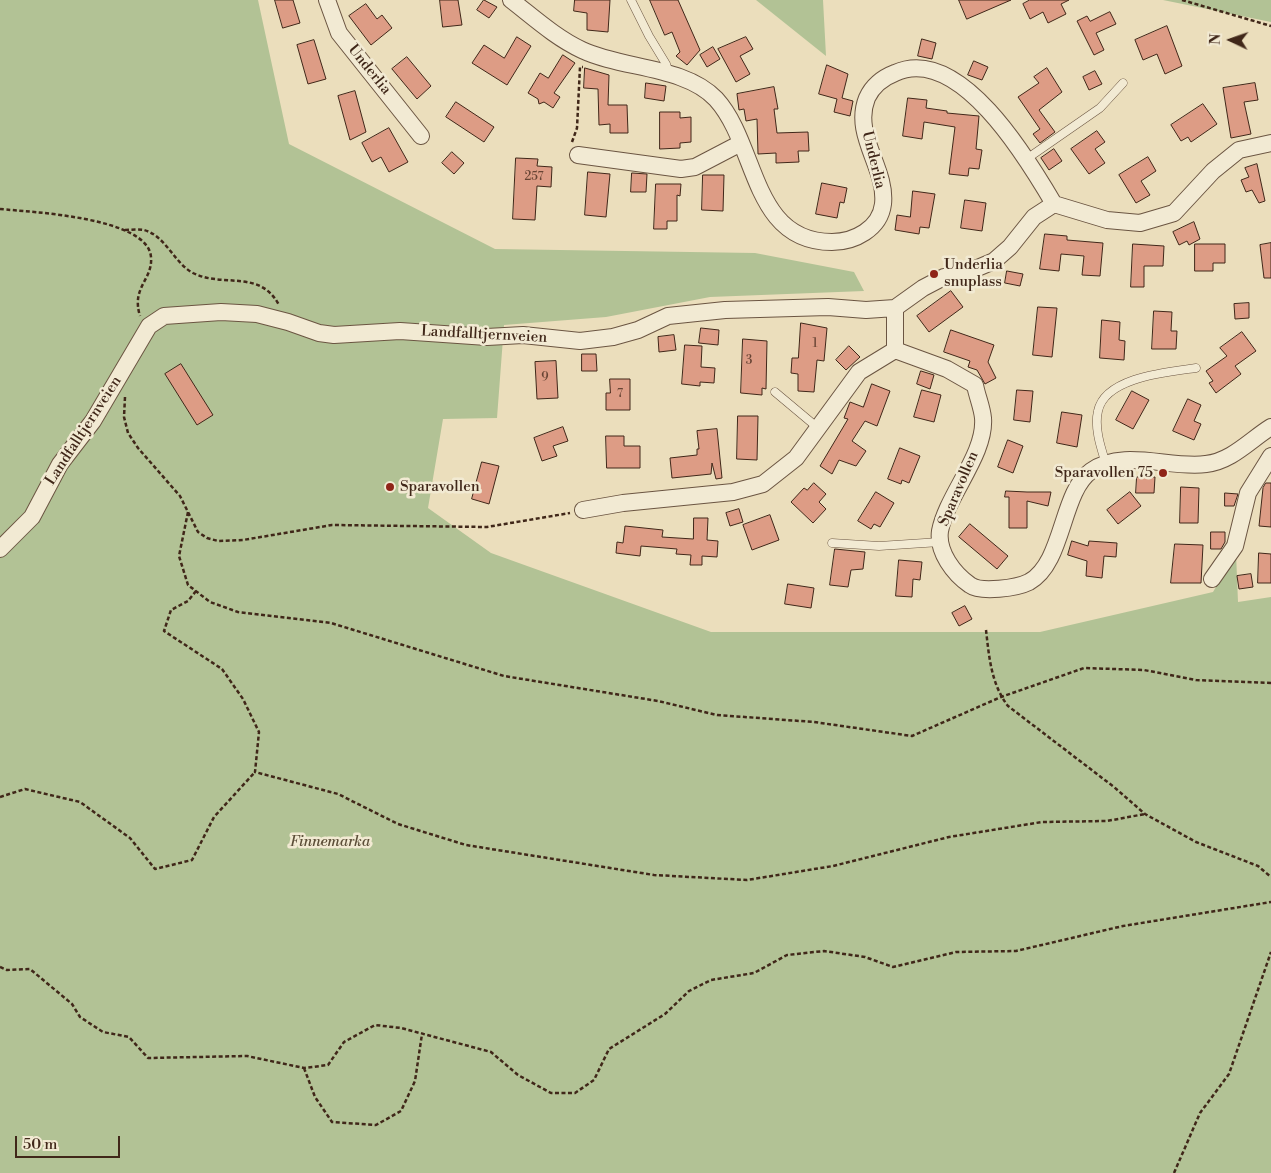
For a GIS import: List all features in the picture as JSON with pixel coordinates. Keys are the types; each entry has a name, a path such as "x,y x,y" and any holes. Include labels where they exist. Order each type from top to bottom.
{"street":[{"name":"Underlia","path":"327,0 339,33 421,136"},
{"name":"Underlia","path":"511,0 562,39 582,50 618,62 669,74 698,86 715,99 729,118 758,187 772,213 793,232 812,241 833,242 855,239 875,225 883,205 881,183 866,137 863,118 868,98 880,79 902,70 926,68 954,79 979,101 1025,160 1054,204"},
{"path":"578,155 681,169 695,167 741,143"},
{"path":"584,510 623,503 733,492 763,484 796,458 860,372 895,350 895,308 923,288 944,277 968,272 994,261 1010,247 1034,217 1054,204 1079,209 1107,220 1140,222 1174,214 1213,171 1239,150 1271,143"},
{"name":"Landfalltjernveien","path":"0,550 32,517 60,464 93,421 149,326 164,316 221,312 257,314 319,333 334,335 400,331 487,337 523,335 580,341 613,338 638,330 668,316 725,310 828,307 866,310 895,308"},
{"name":"Sparavollen","path":"895,350 947,369 975,385 983,420 977,448 951,502 940,531 940,542 946,560 970,586 984,589 1007,588 1030,582 1048,563 1070,504 1090,471 1106,464 1124,460 1206,464 1228,458 1271,427"},
{"path":"1212,579 1235,546 1248,494 1271,456"}],"lane":[{"path":"631,0 666,64 669,74"},
{"path":"1025,160 1100,108 1123,83"},
{"path":"1106,464 1098,437 1097,419 1098,410 1103,400 1120,386 1132,380 1164,372 1196,368"},
{"path":"775,392 818,428"},
{"path":"832,543 879,546 940,542"}],"path":[{"path":"1182,0 1271,26"},
{"path":"578,155 572,144 576,128 580,67 587,67"},
{"path":"0,209 71,216 111,225 146,245 151,257 150,269 139,291 136,305 140,317 149,326"},
{"path":"122,230 145,230 163,243 177,261 193,273 210,278 247,280 263,286 276,300 288,322"},
{"path":"126,390 124,417 128,432 138,448 180,496 198,532 207,538 218,541 243,540 332,525 487,527 584,510"},
{"path":"188,512 179,556 188,585 210,602 238,612 331,623 504,676 658,701 717,715 814,722 912,736 1001,697 1084,668 1144,670 1196,680 1271,683"},
{"path":"0,797 25,789 80,802 130,838 155,869 192,860 214,817 254,772 259,732 243,699 222,669 164,631 171,610 188,601 196,591"},
{"path":"986,630 991,668 1001,697 1008,706 1114,787 1145,814 1196,842 1258,866 1271,877"},
{"path":"254,772 338,794 398,824 466,845 654,875 747,880 833,866 949,837 1042,822 1107,821 1145,814"},
{"path":"0,967 7,970 30,969 72,1004 80,1017 103,1032 128,1037 148,1058 247,1056 304,1068 328,1065 344,1042 376,1026 401,1028 491,1052 518,1076 551,1093 575,1092 594,1080 609,1049 666,1014 689,991 710,980 754,973 787,956 824,951 865,957 893,967 956,952 1016,950 1123,926 1271,902"},
{"path":"1174,1173 1200,1113 1229,1074 1271,952"},
{"path":"304,1068 315,1097 332,1122 376,1125 401,1111 415,1081 422,1034"}],"green space":[{"name":"Finnemarka","path":"0,0 258,0 289,144 495,249 755,253 854,272 864,291 710,297 606,317 504,325 497,418 443,419 428,508 491,553 711,632 1040,632 1213,592 1236,553 1238,602 1271,597 1271,1173 0,1173"},
{"path":"756,0 823,0 826,56"},
{"path":"1163,0 1271,0 1271,22"}],"building":[{"path":"275,0 293,0 300,23 283,28"},
{"path":"440,0 458,0 462,25 443,27"},
{"path":"484,0 497,7 489,18 477,10"},
{"path":"575,0 610,0 608,32 587,30 587,13 574,11"},
{"path":"650,0 678,0 700,50 687,65 676,56 680,52 672,32 665,35"},
{"path":"959,0 1011,0 967,19"},
{"path":"1030,0 1069,0 1061,4 1066,14 1048,23 1043,12 1030,19 1023,4"},
{"path":"366,4 377,19 382,15 392,28 371,45 349,16"},
{"path":"1110,12 1116,24 1096,33 1104,50 1094,55 1077,21 1087,16 1090,21"},
{"path":"1167,26 1182,66 1165,74 1157,54 1143,60 1135,40"},
{"path":"517,37 531,46 507,85 472,63 484,45 504,58"},
{"path":"746,37 753,49 740,56 750,74 736,82 718,49"},
{"path":"922,39 936,43 932,59 918,56"},
{"path":"314,40 326,79 308,84 297,45"},
{"path":"713,47 720,59 707,67 700,55"},
{"path":"563,55 575,63 554,93 560,97 553,108 544,102 539,104 538,99 528,93 540,73 548,78"},
{"path":"407,57 431,86 417,99 392,69"},
{"path":"974,61 988,67 982,80 968,75"},
{"path":"827,65 848,74 842,98 853,101 850,116 834,112 837,99 819,94"},
{"path":"585,68 609,75 608,105 627,105 628,133 610,133 610,124 599,125 598,89 584,88"},
{"path":"1047,68 1062,92 1039,110 1055,132 1040,143 1033,134 1040,129 1018,97 1039,83 1034,77"},
{"path":"1095,71 1102,84 1089,90 1083,77"},
{"path":"646,83 666,86 664,101 645,98"},
{"path":"1255,83 1258,100 1244,102 1251,134 1231,138 1223,88"},
{"path":"774,87 778,109 774,109 777,133 808,132 809,151 798,151 799,162 776,163 776,153 758,154 757,119 746,121 744,109 739,110 737,94"},
{"path":"355,91 366,132 350,140 338,96"},
{"path":"908,98 927,100 926,108 947,111 947,113 979,116 976,149 982,150 979,169 969,168 968,176 949,174 955,127 924,122 922,139 903,136"},
{"path":"456,102 494,127 484,142 446,117"},
{"path":"1203,104 1217,124 1191,142 1188,137 1181,141 1171,125"},
{"path":"660,112 680,112 680,118 691,117 691,142 680,143 680,148 660,149"},
{"path":"389,128 408,162 389,172 381,157 372,162 362,143"},
{"path":"1097,131 1105,142 1095,149 1105,163 1089,174 1071,149"},
{"path":"1054,149 1062,161 1049,170 1041,158"},
{"path":"452,152 464,163 454,174 442,163"},
{"path":"1148,157 1156,171 1141,181 1150,195 1136,203 1119,175"},
{"path":"516,158 538,159 537,166 552,167 551,187 537,186 535,220 513,219"},
{"path":"1257,164 1265,201 1259,203 1252,190 1246,192 1241,180 1249,177 1245,168"},
{"path":"588,172 610,174 606,217 585,215"},
{"path":"632,173 647,174 646,192 631,192"},
{"path":"703,175 724,175 723,211 702,210"},
{"path":"822,183 847,188 844,203 840,202 837,218 816,214"},
{"path":"656,184 681,184 680,196 677,195 677,221 667,221 667,229 654,229"},
{"path":"913,191 935,194 929,228 920,227 919,234 895,230 897,215 910,217"},
{"path":"965,200 986,203 982,231 961,228"},
{"path":"1194,222 1200,239 1189,245 1187,241 1179,245 1173,232"},
{"path":"1045,234 1067,236 1067,240 1103,243 1100,276 1082,275 1084,256 1061,254 1059,271 1040,269"},
{"path":"1271,243 1271,278 1264,278 1260,245"},
{"path":"1133,244 1164,246 1163,266 1144,266 1144,287 1131,287"},
{"path":"1195,244 1225,244 1225,263 1213,263 1213,271 1195,271"},
{"path":"1007,271 1023,274 1020,286 1005,283"},
{"path":"951,291 963,307 929,332 917,316"},
{"path":"1249,303 1249,318 1235,319 1234,304"},
{"path":"1038,307 1057,308 1052,357 1033,355"},
{"path":"1154,311 1172,312 1171,331 1177,331 1176,349 1152,349"},
{"path":"1102,320 1120,322 1119,340 1125,341 1124,360 1100,358"},
{"path":"801,323 827,328 824,361 817,360 814,392 798,391 798,374 791,373 792,358 798,358"},
{"path":"701,328 719,330 718,345 699,343"},
{"path":"951,330 994,345 988,362 996,378 985,384 977,370 968,367 970,361 944,352"},
{"path":"1242,332 1256,351 1235,366 1241,374 1216,393 1209,383 1213,381 1206,371 1227,356 1220,348"},
{"path":"674,335 676,350 659,352 658,337"},
{"path":"743,339 767,341 766,389 762,388 762,395 741,393"},
{"path":"685,345 702,346 701,367 715,368 714,383 700,382 700,386 682,384"},
{"path":"849,346 860,357 846,370 836,360"},
{"path":"582,354 596,354 597,371 582,371"},
{"path":"556,361 558,398 537,399 535,362"},
{"path":"181,364 213,415 197,425 165,374"},
{"path":"921,371 934,375 930,389 917,384"},
{"path":"610,379 630,379 630,410 606,410 606,393 610,393"},
{"path":"872,384 890,391 877,426 865,421 852,441 866,451 856,466 839,460 832,474 820,466 848,419 844,418 850,402 863,407"},
{"path":"922,390 941,395 934,422 914,417"},
{"path":"1017,390 1033,391 1030,422 1014,420"},
{"path":"1132,391 1149,400 1133,429 1116,420"},
{"path":"1188,399 1201,405 1194,421 1201,424 1194,440 1173,431"},
{"path":"1062,412 1082,415 1077,447 1057,443"},
{"path":"738,416 758,416 757,460 737,459"},
{"path":"563,427 568,441 553,446 557,456 542,461 534,438"},
{"path":"717,429 722,478 716,479 712,463 711,474 672,478 670,458 697,455 697,449 699,449 697,431"},
{"path":"606,436 624,436 624,446 640,446 640,468 607,468"},
{"path":"1008,440 1023,446 1013,473 998,467"},
{"path":"900,448 920,456 909,483 902,480 901,484 888,479"},
{"path":"482,462 499,466 489,504 472,499"},
{"path":"1137,477 1155,477 1154,493 1136,493"},
{"path":"814,483 826,494 819,502 826,509 813,523 791,502 804,488 807,490"},
{"path":"1266,483 1271,483 1271,527 1259,526 1263,488"},
{"path":"1181,487 1199,488 1198,523 1180,523"},
{"path":"1006,491 1051,492 1048,506 1027,501 1027,528 1009,528 1009,497 1005,497"},
{"path":"876,492 894,503 880,527 874,524 871,529 858,521"},
{"path":"1130,492 1141,506 1118,524 1107,510"},
{"path":"1225,493 1238,494 1234,506 1225,506"},
{"path":"739,509 743,522 730,526 726,513"},
{"path":"770,515 779,540 752,550 743,525"},
{"path":"694,518 708,518 707,540 718,541 717,557 702,556 702,565 690,565 691,555 676,554 677,549 641,546 640,556 616,553 617,542 623,543 625,526 663,530 662,537 693,539"},
{"path":"970,524 1008,556 997,569 959,537"},
{"path":"1211,532 1225,532 1225,542 1221,549 1211,549"},
{"path":"1072,541 1088,546 1089,541 1117,543 1116,557 1104,556 1102,578 1086,576 1087,561 1068,555"},
{"path":"1175,544 1203,545 1201,583 1171,583"},
{"path":"835,549 865,552 863,569 851,570 848,587 830,585"},
{"path":"1259,553 1271,554 1271,583 1258,583"},
{"path":"899,560 922,562 920,580 913,579 912,597 896,596"},
{"path":"1251,574 1253,587 1239,589 1237,576"},
{"path":"788,584 814,588 811,608 785,604"},
{"path":"965,606 972,619 959,626 952,613"}],"place":[{"name":"Underlia snuplass","path":"934,274"},
{"name":"Sparavollen 75","path":"1163,473"},
{"name":"Sparavollen","path":"390,487"}]}
